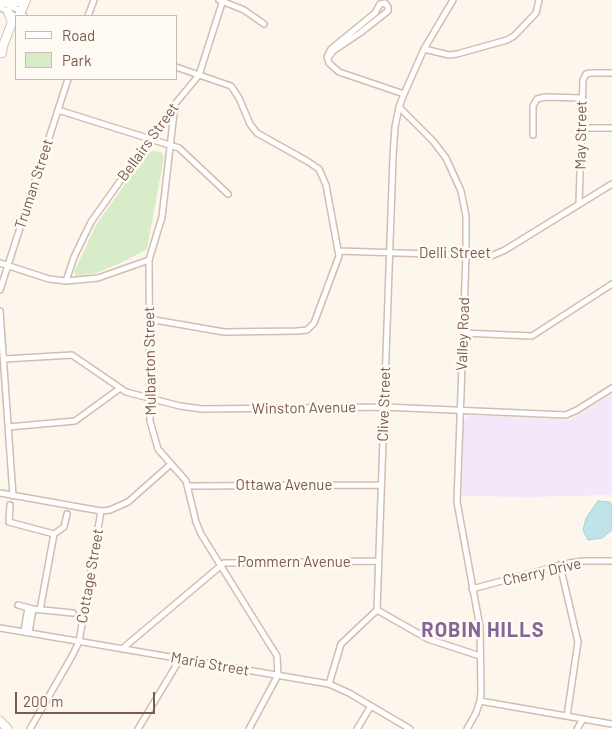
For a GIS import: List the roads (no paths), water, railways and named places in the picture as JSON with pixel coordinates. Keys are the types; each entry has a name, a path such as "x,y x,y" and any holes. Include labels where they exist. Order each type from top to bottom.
{"main road":[{"path":"1,3 22,0"},
{"path":"20,15 26,0"},
{"path":"1,56 12,22 8,12"},
{"path":"1,56 15,24"},
{"path":"0,721 8,729"}],"street":[{"path":"88,15 94,0"},
{"path":"222,0 251,14 264,24"},
{"name":"Bellairs Street","path":"66,281 74,257 91,222 175,104 199,75 222,0"},
{"path":"399,108 424,49 453,0"},
{"path":"424,49 453,55 507,40 514,36 536,12 539,0"},
{"path":"1,3 8,12 20,15"},
{"path":"1,3 20,15"},
{"path":"328,58 333,51 388,11 388,5 380,4 374,13 331,49 327,55 329,63 339,72 404,94"},
{"path":"149,319 224,332 307,330 314,323 334,271 339,251 322,172 307,160 257,133 250,124 240,98 231,86 178,69"},
{"name":"May Street","path":"579,204 583,78 593,73 612,73"},
{"name":"Truman Street","path":"0,290 68,80"},
{"path":"533,135 533,106 536,99 545,97 582,98"},
{"name":"Mulbarton Street","path":"175,104 162,217 149,260 150,422 161,454 183,477 188,486 199,531 276,654 278,676"},
{"name":"Clive Street","path":"377,610 395,133 399,108"},
{"name":"Valley Road","path":"399,108 439,148 457,180 466,216 457,502 479,620 480,701"},
{"path":"58,110 181,150 228,194"},
{"path":"581,128 612,128"},
{"name":"Delli Street","path":"339,251 488,256 499,253 612,184"},
{"path":"0,264 54,281 66,281 98,278 149,260"},
{"path":"463,333 532,336 612,284"},
{"path":"0,311 13,496"},
{"name":"Winston Avenue","path":"4,359 72,355 119,389 150,399 202,409 384,407 566,414 577,410 612,388"},
{"path":"8,427 75,421 119,389"},
{"path":"0,494 101,511 120,508 171,464"},
{"name":"Ottawa Avenue","path":"188,486 381,485"},
{"path":"10,505 9,522 54,534"},
{"name":"Cottage Street","path":"30,729 72,656 78,642 101,511"},
{"path":"27,632 54,534 64,527 67,514"},
{"name":"Pommern Avenue","path":"122,649 220,564 230,562 378,561"},
{"name":"Cherry Drive","path":"472,589 560,565 583,561 612,561"},
{"path":"560,565 578,642 567,716"},
{"path":"18,604 34,609 73,613"},
{"path":"329,684 341,644 348,635 377,610 428,639 480,656"},
{"name":"Maria Street","path":"0,628 329,684 410,729"},
{"path":"138,729 180,659"},
{"path":"248,729 278,676"},
{"path":"467,729 480,701 612,724"},
{"path":"358,729 371,706"},
{"path":"577,729 583,719"}],"water":[{"path":"598,501 610,502 612,505 612,530 602,538 588,540 583,530 586,518"}],"district":[{"name":"ROBIN HILLS","path":"483,630"}]}
